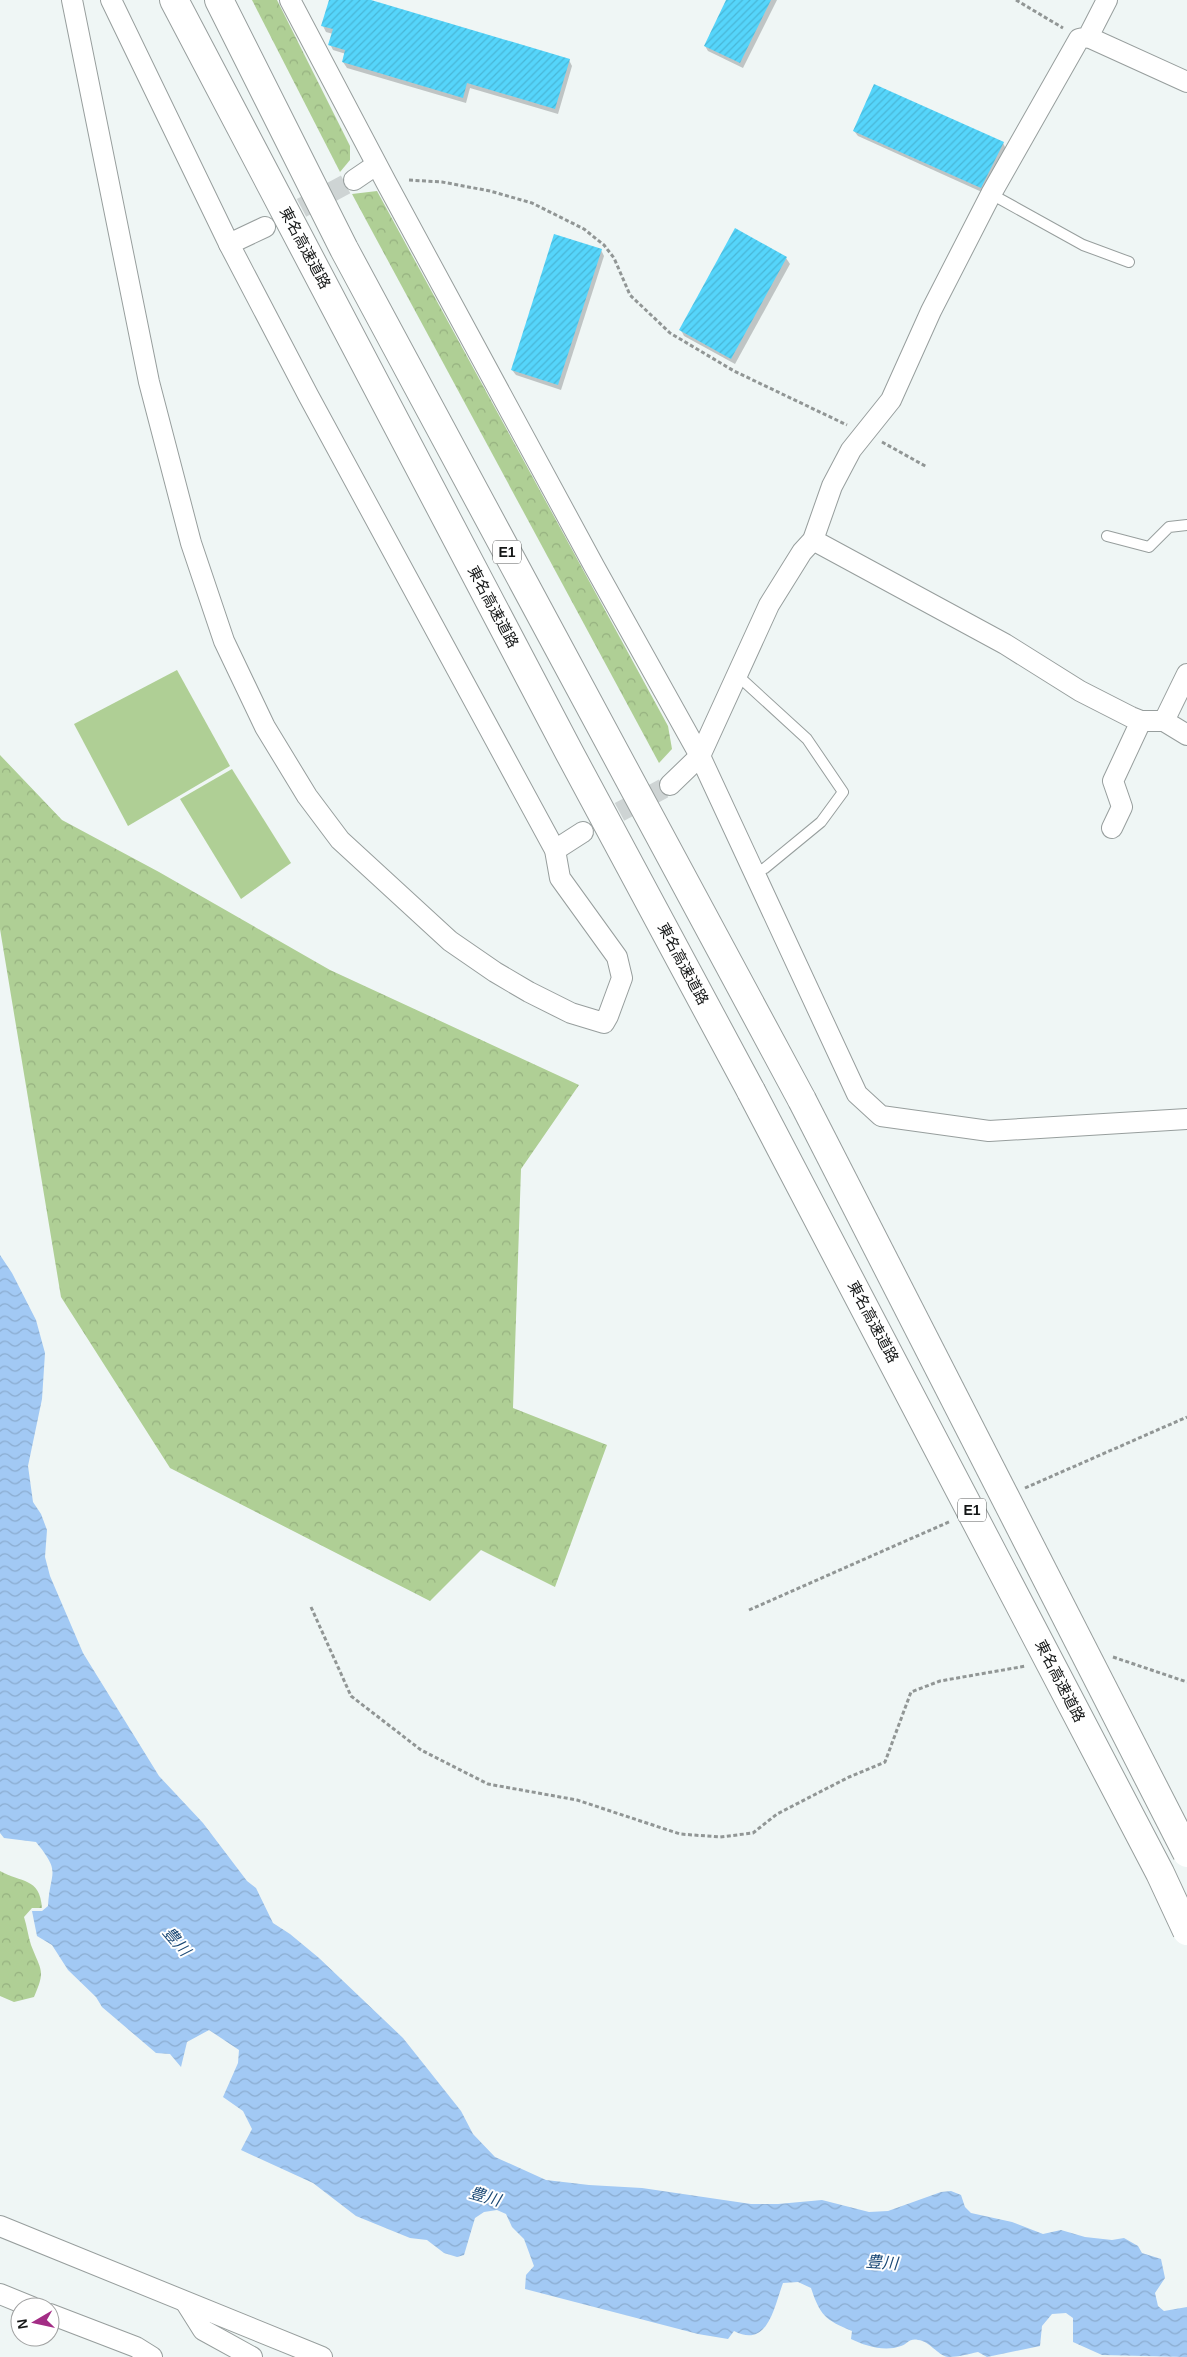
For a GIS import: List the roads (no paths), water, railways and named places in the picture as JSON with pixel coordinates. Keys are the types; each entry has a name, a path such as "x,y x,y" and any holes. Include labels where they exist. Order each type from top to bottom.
{"highway":[{"name":"東名高速道路","path":"174,0 569,752 751,1091 1110,1776 1187,1931"},
{"name":"E1","path":"219,0 349,258 802,1100 1187,1853"}],"street":[{"path":"72,0 149,382 192,543 224,641 265,727 308,796 340,840 450,941 529,992 571,1012 604,1023 622,978 617,957 560,878 555,850 308,395 229,244 111,0"},
{"path":"290,0 381,173 594,566 700,756 857,1094 881,1116 989,1131 1187,1119"},
{"path":"670,786 700,756 769,605 802,552 813,540 832,486 851,450 891,400 931,311 991,194 1107,0"},
{"path":"1084,38 1187,82"},
{"path":"354,180 381,173"},
{"path":"229,244 265,227"},
{"path":"813,540 1005,644 1080,691 1141,721 1164,721 1187,735"},
{"path":"1164,721 1187,674"},
{"path":"1112,828 1122,807 1113,781 1141,721"},
{"path":"555,850 582,832"},
{"path":"0,2226 322,2357"},
{"path":"186,2303 203,2330 252,2357"},
{"path":"60,2318 136,2347 152,2357"}],"lane":[{"path":"991,194 1083,245 1129,262"},
{"path":"1107,536 1149,547 1169,527 1187,525"},
{"path":"736,674 807,738 843,792 821,822 765,868 754,873"}],"water":[{"name":"豊川","path":"0,1255 12,1273 36,1320 45,1353 42,1399 28,1466 33,1502 41,1514 47,1530 45,1557 50,1576 83,1653 159,1776 203,1823 247,1881 256,1888 273,1923 290,1934 319,1958 403,2038 461,2111 473,2134 495,2157 546,2180 642,2188 751,2204 778,2204 822,2200 869,2212 888,2211 941,2192 951,2191 961,2195 965,2207 971,2213 1012,2222 1043,2234 1061,2230 1085,2237 1112,2240 1124,2238 1138,2246 1142,2253 1161,2259 1165,2278 1155,2293 1158,2306 1164,2311 1187,2307 1187,2357 1102,2355 1073,2342 1073,2318 1066,2313 1052,2314 1042,2326 1040,2346 987,2357 978,2352 948,2357 940,2354 926,2343 915,2340 895,2348 875,2347 851,2339 852,2331 825,2316 817,2305 811,2288 798,2282 783,2283 768,2323 755,2334 745,2335 734,2331 728,2339 698,2334 525,2289 526,2275 534,2266 524,2239 512,2227 506,2214 497,2210 484,2212 475,2218 464,2255 457,2257 444,2253 427,2240 410,2238 356,2216 313,2183 241,2150 252,2129 243,2111 223,2097 238,2063 239,2050 209,2030 187,2042 181,2067 170,2054 156,2053 102,2007 96,1997 68,1970 52,1945 37,1936 32,1911 42,1911 48,1906 53,1873 49,1860 36,1842 4,1838 0,1833"}],"tunnel":[{"path":"275,222 354,180"},
{"path":"593,826 670,785"}]}
